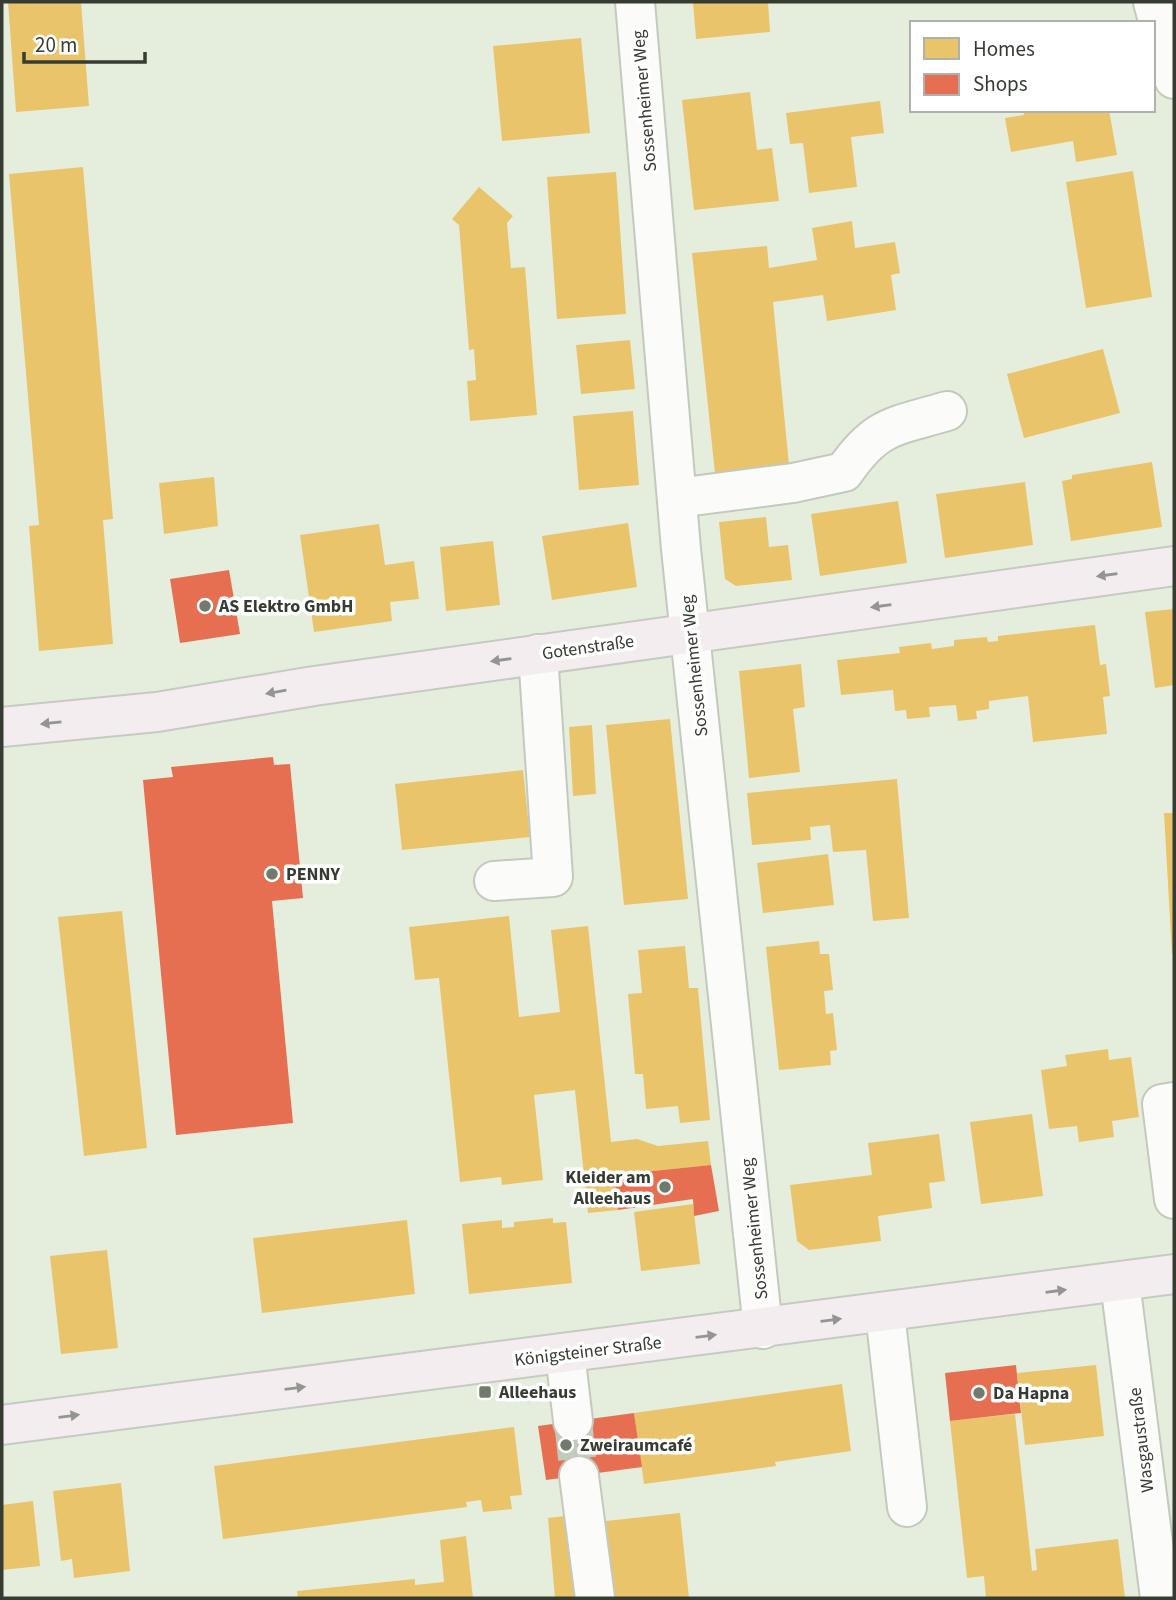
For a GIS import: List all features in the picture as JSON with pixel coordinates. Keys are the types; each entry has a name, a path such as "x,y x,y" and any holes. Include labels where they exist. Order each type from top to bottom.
{"main road":[{"name":"Gotenstraße","path":"2,727 158,712 314,686 1174,566"},
{"name":"Königsteiner Straße","path":"2,1425 1174,1275"}],"street":[{"name":"Sossenheimer Weg","path":"635,2 677,498 763,1328"},
{"path":"1153,2 1174,79"},
{"path":"677,498 793,483 844,472 856,453 883,430 947,411"},
{"path":"494,881 553,877 538,654"},
{"path":"1174,1102 1162,1104 1174,1199"},
{"name":"Wasgaustraße","path":"1120,1282 1160,1598"},
{"path":"885,1313 907,1507"},
{"path":"565,1353 573,1421"},
{"path":"579,1476 595,1598"}],"building: Homes":[{"path":"8,2 81,2 89,106 16,112"},
{"path":"693,2 768,2 770,32 696,39"},
{"path":"581,38 590,133 502,141 493,46"},
{"path":"750,92 757,150 772,148 779,201 694,210 682,100"},
{"path":"880,101 884,133 851,137 857,187 809,193 803,143 790,144 786,113"},
{"path":"1023,112 1109,112 1117,155 1076,162 1073,141 1011,152 1005,118 1024,115"},
{"path":"83,167 113,519 103,520 113,644 39,651 29,526 39,525 9,174"},
{"path":"1133,171 1152,297 1086,308 1066,182"},
{"path":"616,172 626,314 557,319 547,177"},
{"path":"479,187 513,216 507,223 511,268 525,267 537,415 470,421 467,381 476,380 474,349 469,350 459,225 452,219"},
{"path":"852,221 855,248 895,242 900,273 891,275 896,310 827,321 823,295 773,302 790,475 716,483 692,253 767,246 769,268 817,260 812,228"},
{"path":"630,340 635,389 581,394 576,345"},
{"path":"1103,349 1120,413 1024,438 1007,374"},
{"path":"633,411 639,485 579,490 573,416"},
{"path":"1152,462 1162,527 1071,541 1062,481 1072,479 1072,475"},
{"path":"214,477 218,526 164,534 159,483"},
{"path":"1025,482 1033,545 945,558 936,494"},
{"path":"898,501 907,563 820,576 811,514"},
{"path":"766,517 769,547 788,545 792,580 736,586 725,579 719,522"},
{"path":"628,523 637,587 552,600 542,536"},
{"path":"379,524 385,565 414,561 419,599 390,602 392,621 314,632 300,535"},
{"path":"493,541 500,605 446,611 440,547"},
{"path":"1174,609 1174,685 1155,688 1145,612"},
{"path":"1095,625 1100,665 1106,664 1110,696 1103,697 1107,734 1033,742 1028,696 989,701 989,709 976,711 977,719 958,721 956,705 929,707 930,717 907,719 906,710 895,711 893,690 841,695 837,660 900,653 899,647 931,643 932,649 954,646 954,640 987,637 988,642 998,641 998,636"},
{"path":"801,664 805,707 793,709 800,772 749,778 739,671"},
{"path":"670,719 688,899 624,905 606,725"},
{"path":"592,725 596,794 573,796 569,727"},
{"path":"523,770 530,837 402,850 395,784"},
{"path":"897,779 909,918 873,921 866,850 833,852 830,825 810,827 811,840 752,845 747,793"},
{"path":"1164,813 1174,813 1174,954 1172,954"},
{"path":"828,854 834,905 763,913 757,863"},
{"path":"122,911 147,1148 84,1156 58,917"},
{"path":"509,916 519,1017 560,1012 551,930 588,926 611,1142 637,1139 658,1146 708,1141 711,1165 614,1175 618,1210 588,1213 575,1090 534,1095 543,1180 502,1185 501,1177 460,1182 439,978 415,980 409,927"},
{"path":"819,941 820,954 829,954 833,990 824,991 826,1014 833,1013 837,1050 830,1051 831,1065 779,1070 766,947"},
{"path":"685,946 689,988 698,988 710,1120 680,1123 678,1106 646,1109 643,1074 635,1074 628,994 642,993 638,950"},
{"path":"1108,1049 1109,1060 1131,1057 1139,1117 1112,1121 1114,1137 1079,1142 1077,1126 1049,1129 1041,1070 1067,1066 1065,1055"},
{"path":"1032,1114 1043,1196 981,1204 970,1122"},
{"path":"939,1134 945,1181 929,1183 932,1208 878,1216 881,1241 809,1250 797,1241 790,1185 872,1175 868,1143"},
{"path":"693,1204 700,1264 641,1271 634,1212"},
{"path":"553,1218 553,1223 566,1222 572,1283 469,1294 462,1224 502,1220 502,1228 514,1227 514,1222"},
{"path":"407,1220 415,1294 262,1313 253,1238"},
{"path":"107,1250 118,1348 61,1354 50,1256"},
{"path":"1096,1365 1104,1436 1025,1445 1017,1373"},
{"path":"842,1384 851,1451 775,1462 776,1466 644,1484 634,1413"},
{"path":"1015,1414 1032,1571 1037,1570 1035,1549 1118,1539 1125,1598 986,1598 984,1576 967,1578 950,1421"},
{"path":"514,1427 522,1495 510,1496 512,1509 483,1512 481,1500 466,1502 467,1507 223,1539 214,1466"},
{"path":"121,1483 130,1571 74,1578 72,1559 61,1561 53,1491"},
{"path":"33,1501 40,1566 2,1570 2,1505"},
{"path":"680,1513 689,1598 615,1598 606,1521"},
{"path":"574,1515 582,1598 555,1598 548,1518"},
{"path":"466,1536 473,1598 298,1598 297,1591 415,1579 415,1585 444,1582 440,1540"}],"building: Shops":[{"name":"AS Elektro GmbH","path":"229,570 240,634 180,643 170,579"},
{"path":"273,757 274,765 290,764 303,898 272,901 293,1123 176,1135 143,780 173,777 171,767"},
{"name":"Kleider am Alleehaus","path":"711,1165 719,1211 694,1216 693,1199 618,1210 614,1175"},
{"path":"1016,1365 1021,1413 950,1421 945,1373"},
{"path":"634,1413 642,1467 546,1480 538,1426"}],"tunnel":[{"path":"573,1421 579,1476"}],"place":[{"name":"AS Elektro GmbH","path":"205,606"},
{"name":"PENNY","path":"272,874"},
{"name":"Kleider am Alleehaus","path":"665,1187"},
{"name":"Alleehaus","path":"485,1392"},
{"name":"Da Hapna","path":"979,1393"},
{"name":"Zweiraumcafé","path":"566,1445"}]}
